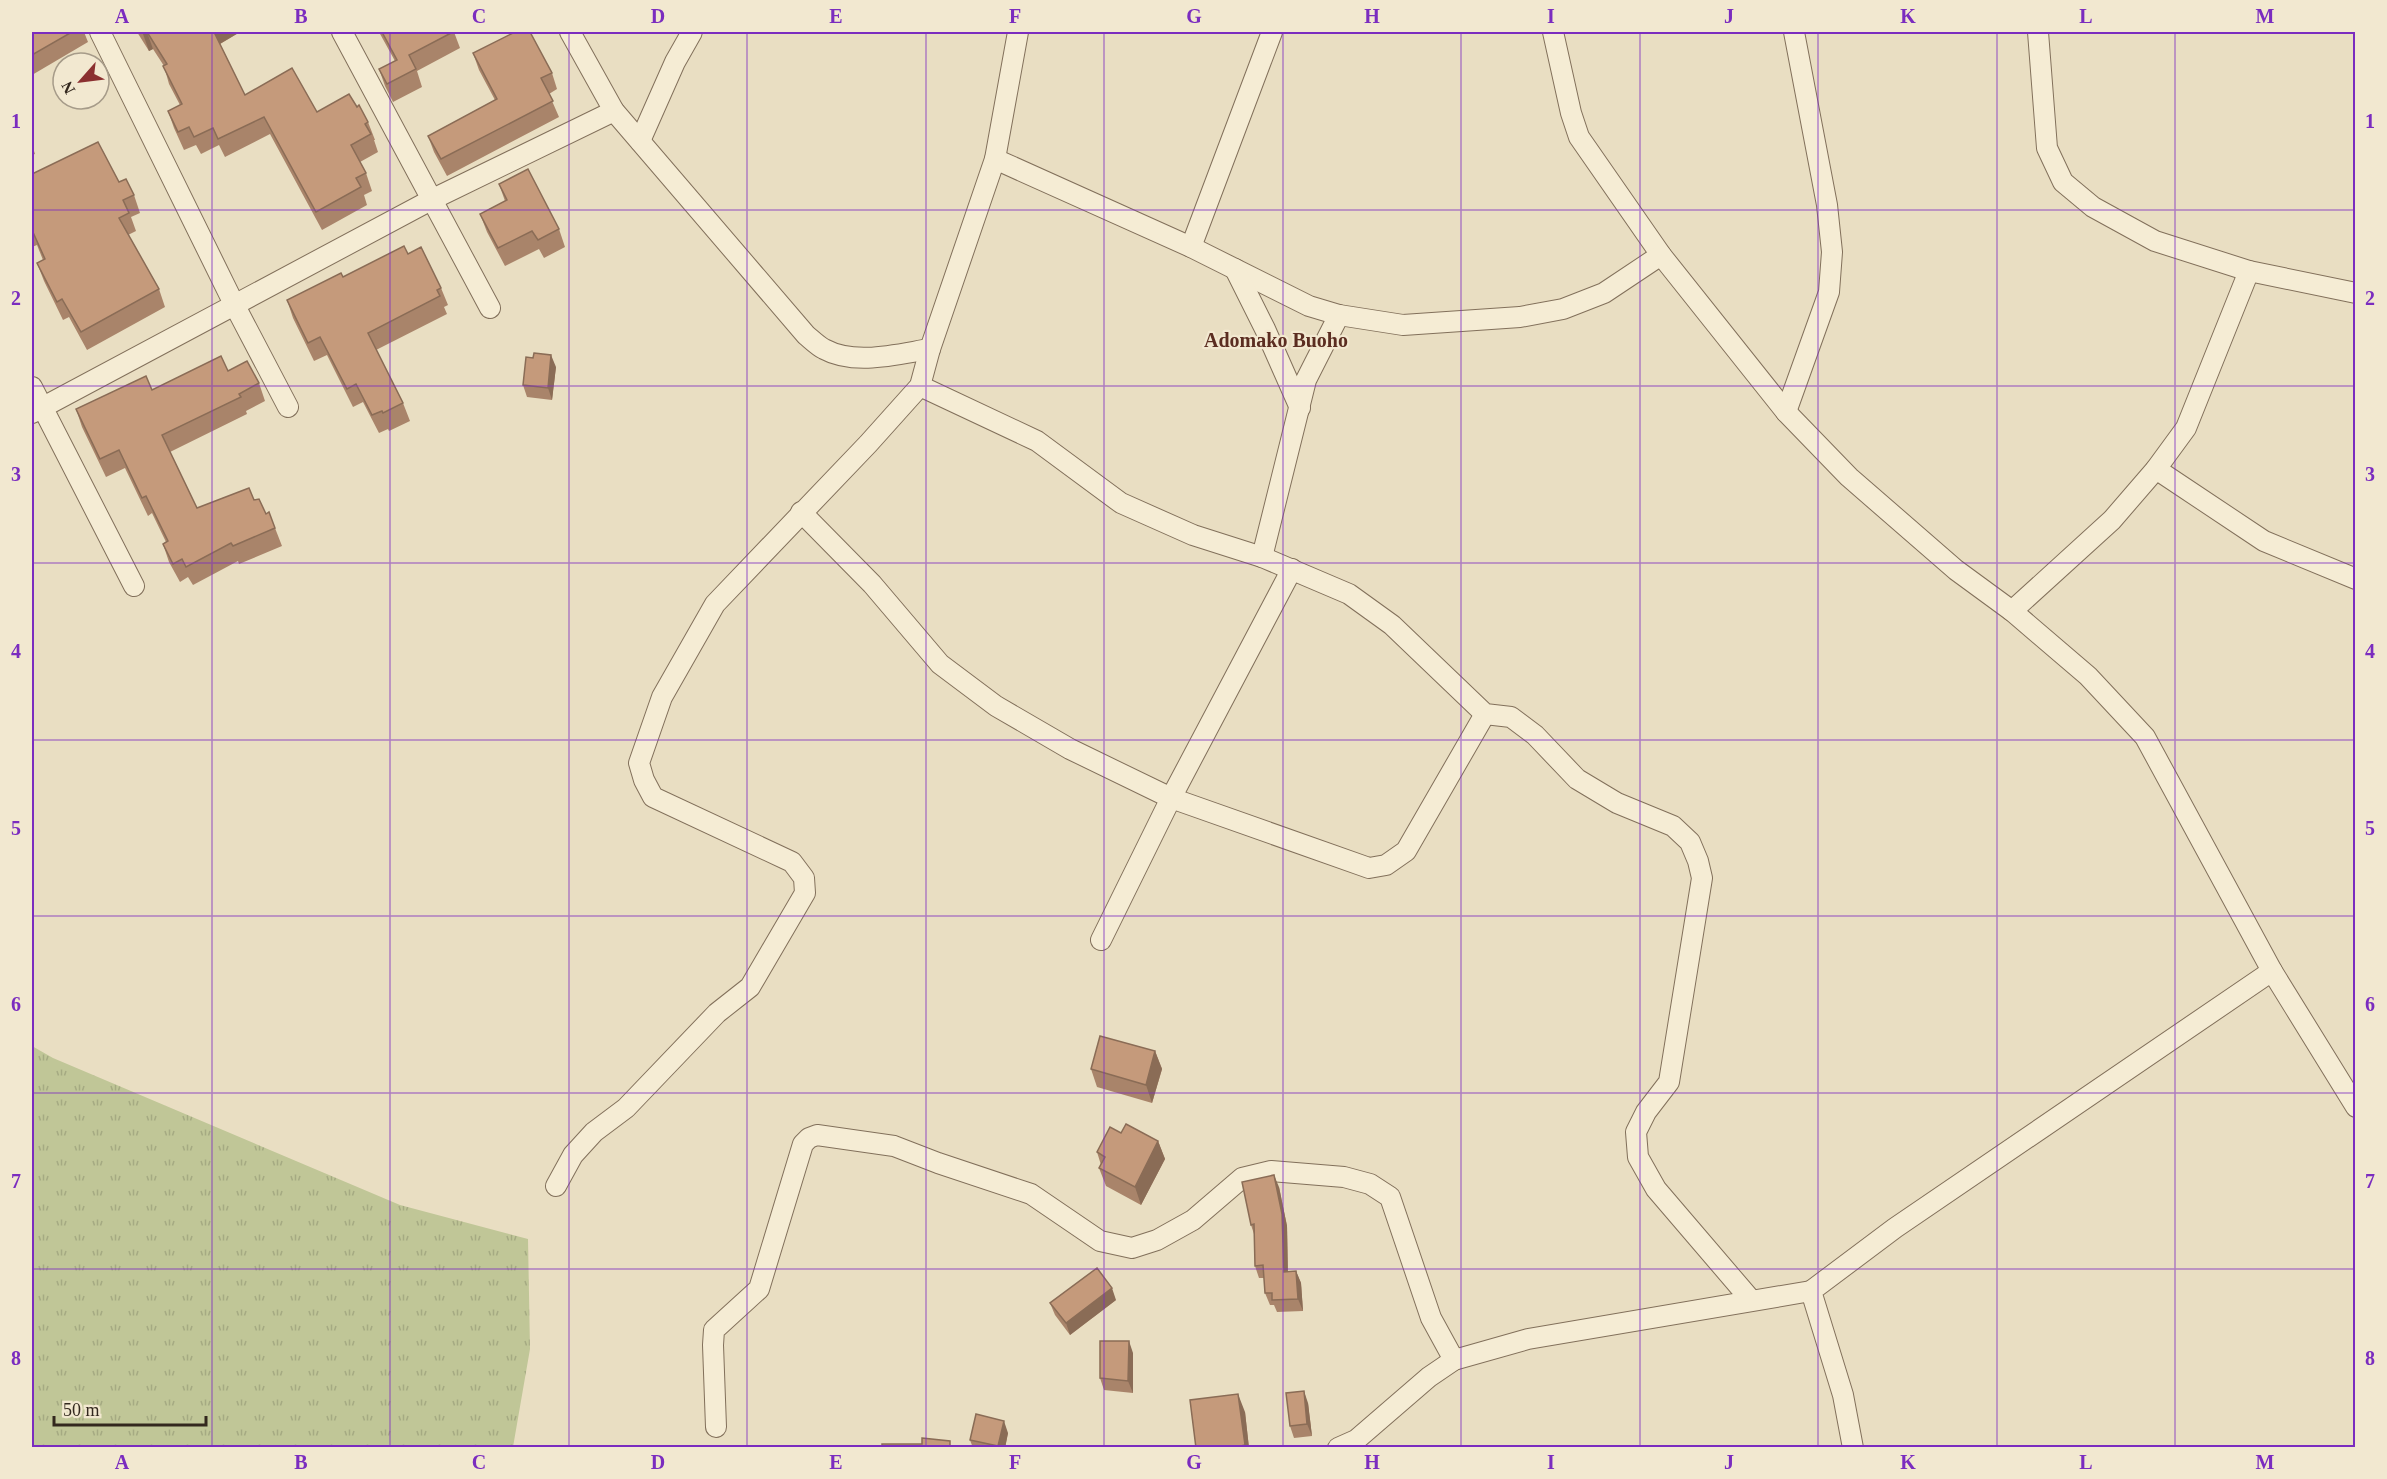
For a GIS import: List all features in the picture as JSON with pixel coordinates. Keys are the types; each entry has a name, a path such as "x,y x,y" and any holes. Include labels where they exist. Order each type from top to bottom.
{"street":[{"path":"100,32 234,304 288,407"},
{"path":"342,32 490,309"},
{"path":"570,32 614,111 806,335 825,350 854,358 930,349"},
{"path":"640,141 675,62 692,32"},
{"path":"556,1186 573,1155 594,1132 626,1108 717,1013 750,987 805,894 804,878 792,862 653,797 644,780 639,763 662,697 715,604 868,444 920,386 930,349 995,159 1018,32"},
{"path":"1191,247 1272,32"},
{"path":"1553,32 1571,113 1579,137 1661,255 1786,412 1849,477 1956,570 2012,611 2088,676 2145,738 2272,971 2355,1107"},
{"path":"1786,412 1829,291 1833,252 1827,205 1794,32"},
{"path":"2038,32 2047,148 2063,182 2093,207 2155,241 2249,271 2355,293"},
{"path":"37,409 431,200 614,111"},
{"path":"995,159 1191,247 1309,306 1339,315 1403,325 1520,316 1563,309 1604,293 1661,255"},
{"path":"1235,269 1300,408"},
{"path":"2012,611 2112,520 2156,469 2186,428 2249,271"},
{"path":"1262,556 1306,380 1339,315"},
{"path":"920,386 1037,441 1121,503 1193,535 1262,556 1348,594 1392,624 1485,714 1511,717 1535,735 1576,779 1617,803 1673,826 1690,842 1702,878 1670,1082 1646,1112 1635,1132 1638,1157 1656,1189 1750,1300"},
{"path":"32,387 37,409 134,586"},
{"path":"2156,469 2264,541 2355,579"},
{"path":"801,512 872,584 940,664 996,706 1070,749 1171,798 1369,868 1386,865 1406,851 1485,714"},
{"path":"1101,939 1171,798 1292,569"},
{"path":"1338,1448 1356,1440 1429,1377 1454,1360 1528,1339 1811,1291 1895,1228 2272,971"},
{"path":"716,1427 714,1330 759,1289 803,1144 808,1138 817,1135 894,1146 1031,1194 1100,1241 1132,1248 1157,1240 1193,1220 1242,1178 1271,1171 1344,1177 1370,1184 1390,1197 1431,1318 1454,1360"},
{"path":"1811,1291 1843,1395 1853,1448"}],"green space":[{"path":"32,1046 53,1058 400,1205 528,1239 530,1349 513,1447 32,1447"}],"building":[{"path":"32,32 72,32 32,55"},
{"path":"147,32 214,32 245,95 292,68 317,112 349,94 357,107 359,105 368,122 365,124 371,134 351,145 366,173 356,178 361,187 316,212 264,117 218,139 213,128 194,137 189,127 178,132 168,111 182,104 163,66 167,64"},
{"path":"382,32 453,32 409,55 416,69 387,84 379,69 397,60"},
{"path":"515,32 530,32 552,73 541,78 553,101 441,159 428,136 497,99 473,53"},
{"path":"98,142 119,182 126,179 134,195 123,200 129,213 119,218 159,289 81,332 62,299 57,302 37,263 45,259 32,230 32,174"},
{"path":"528,169 559,229 538,240 532,231 498,248 480,214 507,200 499,184"},
{"path":"404,246 408,254 421,247 441,288 437,290 440,296 368,333 403,403 383,413 382,411 372,415 356,384 347,389 320,337 308,343 287,300 341,273 343,277"},
{"path":"534,353 551,355 548,388 523,385 526,357 533,358"},
{"path":"221,356 228,371 247,361 259,383 239,394 241,397 162,435 197,508 249,488 254,500 259,499 266,514 269,512 275,528 233,546 231,543 186,567 182,559 173,564 163,544 168,541 146,496 142,498 119,450 100,459 76,409 146,376 152,390"},
{"path":"1100,1036 1155,1051 1146,1085 1091,1069"},
{"path":"1126,1124 1158,1141 1135,1187 1099,1168 1105,1157 1097,1152 1110,1127 1121,1133"},
{"path":"1274,1175 1282,1214 1284,1272 1296,1271 1298,1299 1272,1300 1272,1293 1265,1293 1263,1265 1255,1266 1254,1224 1251,1225 1242,1182"},
{"path":"1097,1268 1112,1288 1066,1323 1050,1303"},
{"path":"1100,1341 1129,1341 1128,1381 1100,1378"},
{"path":"1304,1391 1307,1424 1290,1426 1286,1393"},
{"path":"1238,1394 1245,1445 1232,1448 1196,1448 1190,1400"},
{"path":"976,1414 1004,1421 998,1446 970,1440"},
{"path":"922,1438 950,1441 950,1448 882,1448 882,1444 922,1444"}],"district":[{"name":"Adomako Buoho","path":"1276,340"}]}
